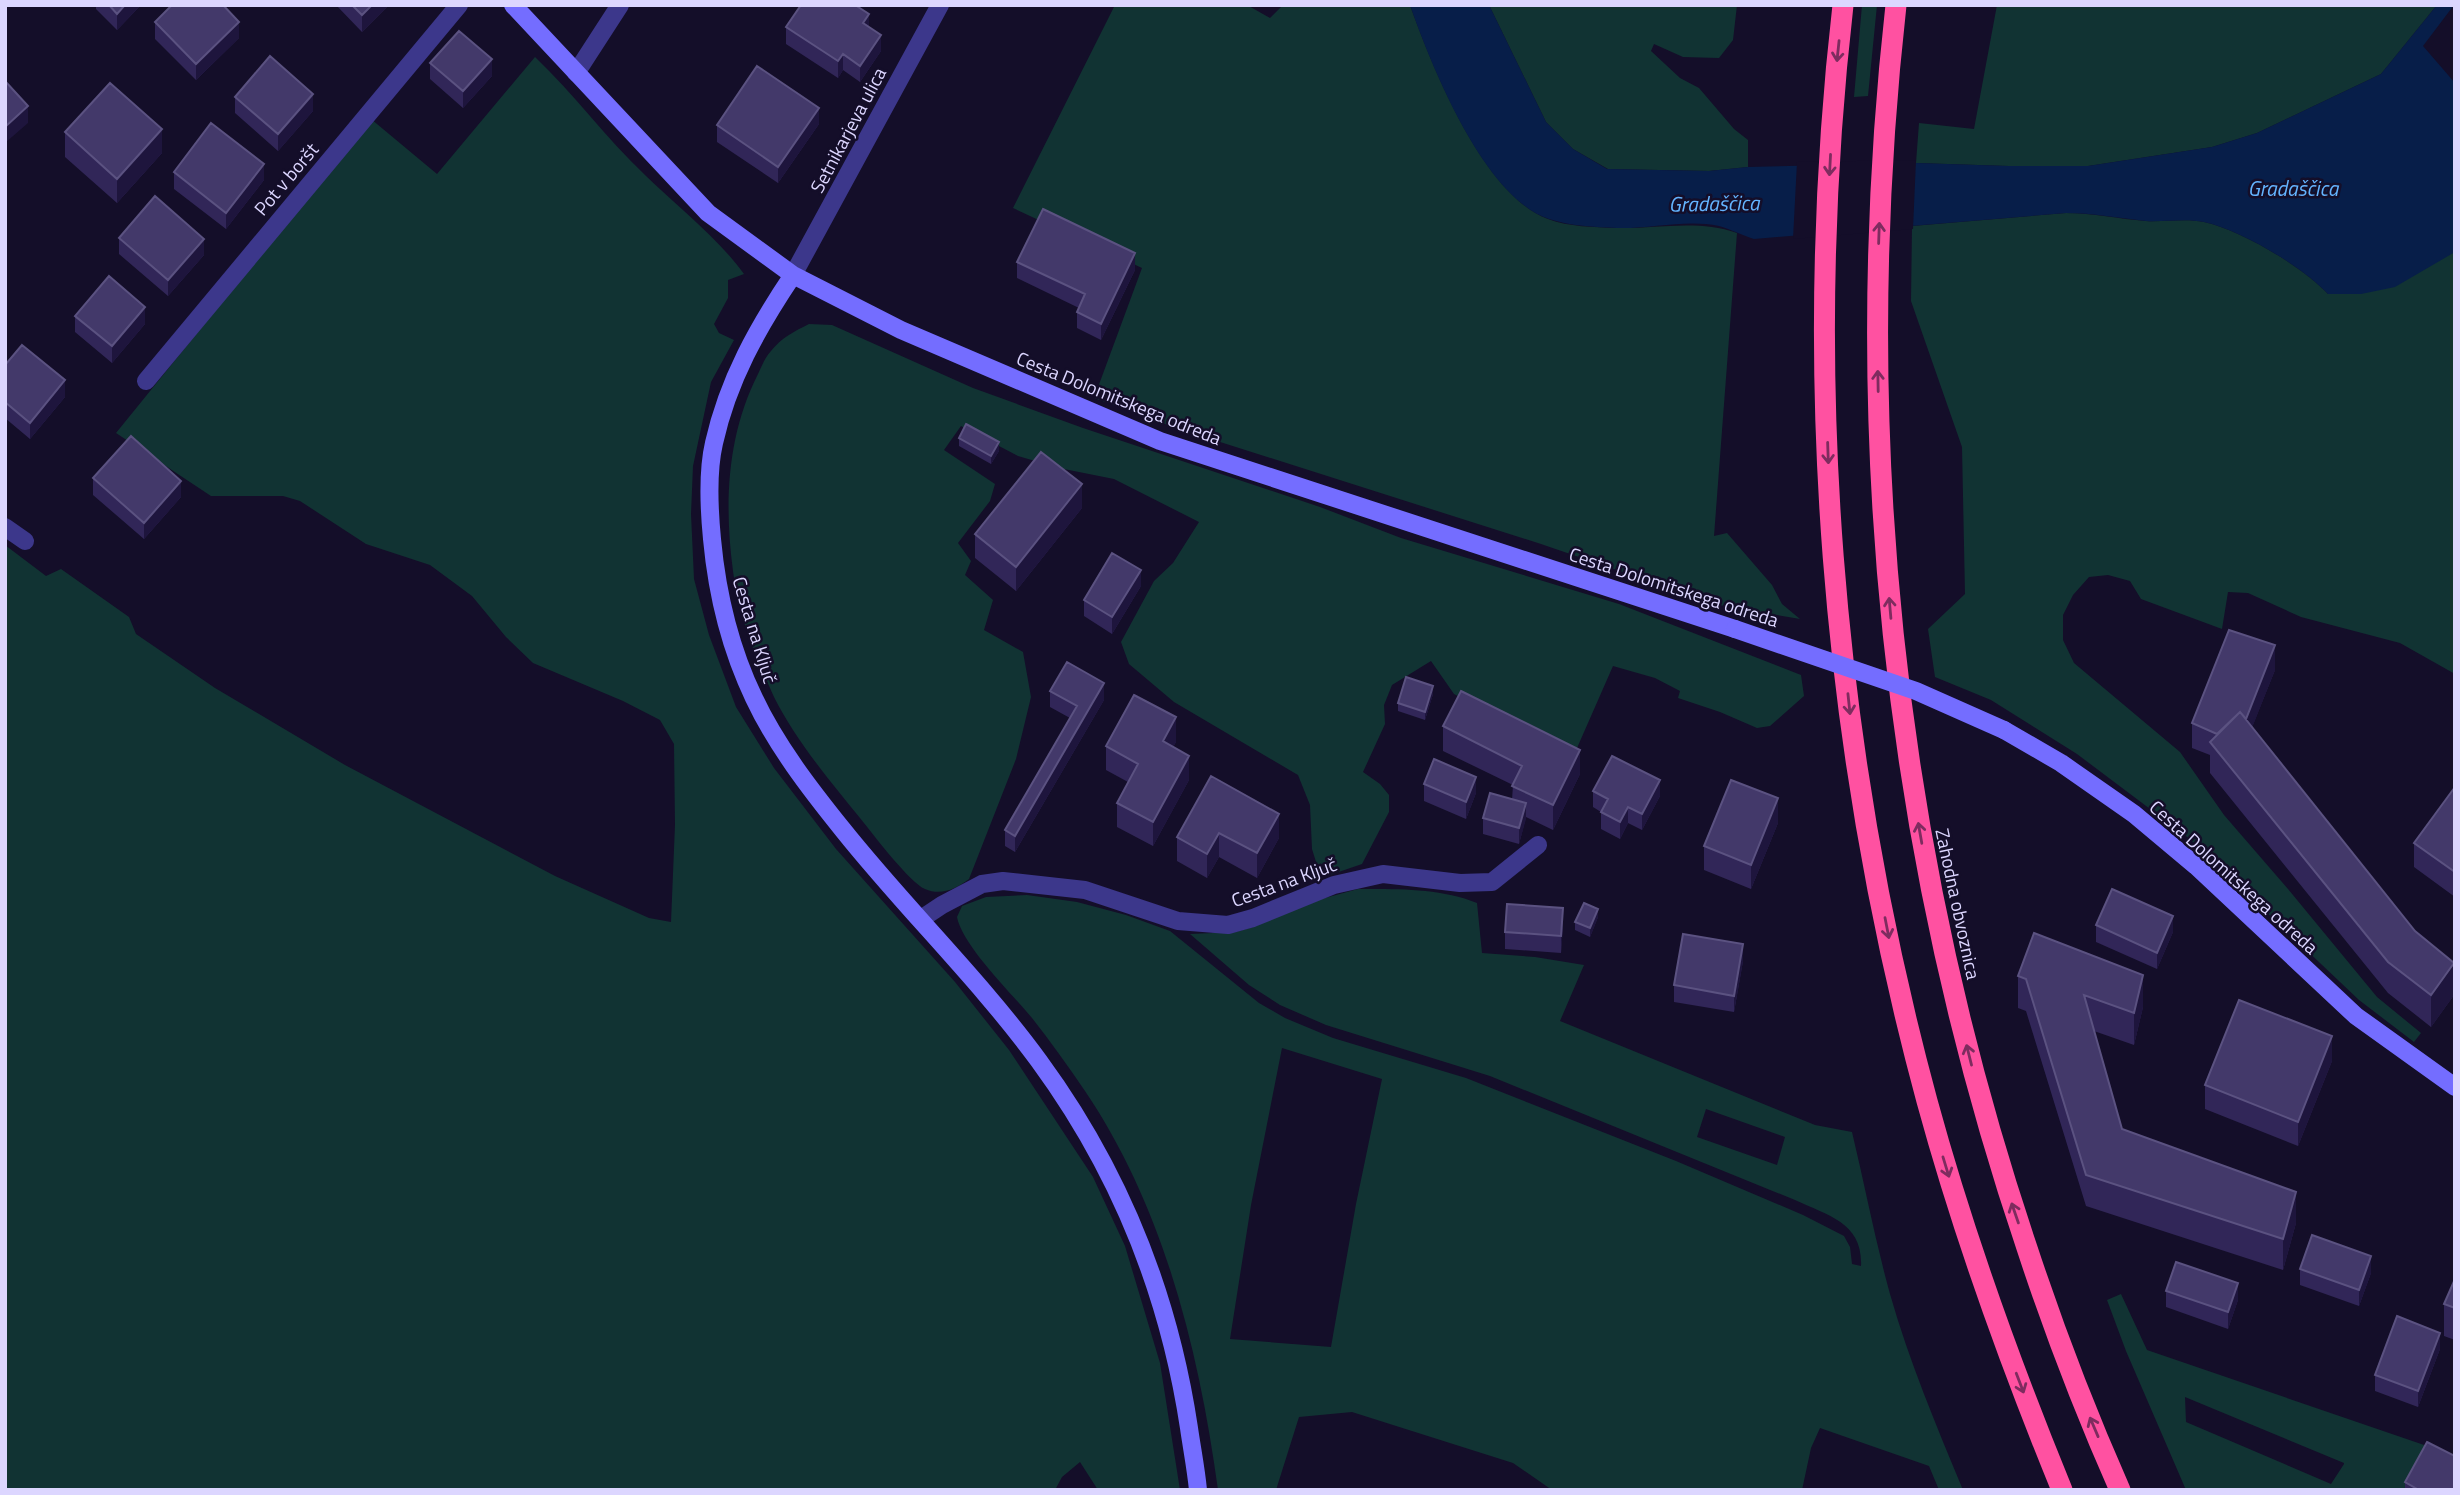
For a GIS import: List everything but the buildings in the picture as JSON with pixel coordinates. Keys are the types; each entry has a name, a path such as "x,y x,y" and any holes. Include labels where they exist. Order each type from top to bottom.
{"highway":[{"path":"1843,5 1834,97 1826,302 1829,469 1838,612 1853,736 1878,882 1909,1030 1948,1173 1994,1315 2062,1490"},
{"name":"Zahodna obvoznica","path":"1896,5 1887,96 1877,302 1881,481 1893,637 1908,758 1934,905 1968,1049 2008,1192 2057,1334 2120,1490"}],"street":[{"name":"Pot v boršt","path":"146,381 459,5"},
{"name":"Cesta Dolomitskega odreda","path":"513,5 708,212 793,275 901,330 1160,441 1735,629 1916,691 2004,730 2061,763 2127,808 2196,866 2356,1016 2455,1087"},
{"path":"576,73 620,5"},
{"name":"Setnikarjeva ulica","path":"793,275 940,5"},
{"name":"Cesta na Ključ","path":"793,275 747,350 730,387 713,445 709,510 716,582 732,642 754,699 794,765 843,831 976,983 1039,1062 1066,1100 1112,1180 1142,1249 1165,1316 1185,1402 1198,1490"},
{"path":"5,527 24,541"},
{"name":"Cesta na Ključ","path":"921,919 982,884 1003,881 1085,890 1178,921 1228,925 1253,918 1334,885 1383,874 1460,883 1492,882 1538,845"}],"green space":[{"path":"1115,5 1247,5 1270,18 1283,5 1410,5 1446,93 1463,126 1502,184 1524,205 1548,219 1573,225 1616,228 1707,226 1737,233 1714,536 1727,533 1772,585 1782,604 1800,619 1719,605 1541,544 1173,427 1094,398 1142,268 1013,208"},
{"path":"1489,5 1737,5 1733,40 1719,58 1683,57 1654,44 1651,51 1680,78 1699,88 1734,129 1748,140 1748,167 1709,171 1608,169 1573,149 1546,122"},
{"path":"1862,5 1877,5 1868,96 1854,97"},
{"path":"1997,5 2437,5 2381,74 2257,133 2212,147 2088,166 1916,163 1919,123 1974,129"},
{"path":"535,57 631,161 710,235 744,274 728,280 728,298 714,324 719,333 734,340 711,382 693,466 691,514 694,579 709,635 736,707 774,768 836,849 955,982 1009,1050 1093,1177 1125,1246 1160,1363 1180,1490 1098,1490 1080,1462 1062,1477 1055,1490 5,1490 5,545 46,576 61,569 129,617 136,634 215,688 345,765 555,876 649,918 671,922 675,825 674,744 660,720 623,701 533,663 506,637 472,596 430,565 366,544 300,501 283,496 211,496 116,433 371,119 437,174"},
{"path":"2066,213 2146,221 2197,221 2219,226 2288,261 2328,294 2455,252 2455,674 2400,643 2301,617 2248,593 2228,592 2222,629 2141,599 2130,581 2108,575 2089,577 2073,595 2063,615 2063,640 2074,663 2180,752 2224,815 2377,997 2421,1033 2414,1042 2359,1000 2186,836 2077,754 1991,700 1935,677 1928,629 1965,594 1962,447 1911,301 1912,226"},
{"path":"809,324 832,325 973,388 1083,428 1320,507 1401,538 1619,604 1801,675 1804,696 1770,726 1757,728 1678,698 1680,691 1655,678 1613,666 1577,748 1553,744 1454,694 1431,661 1392,685 1384,705 1385,724 1363,772 1380,784 1389,795 1389,812 1362,864 1321,878 1312,849 1310,805 1298,775 1174,702 1129,664 1121,642 1154,581 1173,563 1199,522 1114,479 1059,468 1018,456 961,426 944,450 995,484 990,501 958,543 971,561 965,575 993,600 984,630 1023,652 1031,697 1016,759 969,879 948,890 937,892 925,889 910,877 882,845 825,775 792,729 754,652 735,587 730,546 729,495 730,470 740,421 767,356 793,332"},
{"path":"1358,889 1388,889 1448,894 1477,903 1482,953 1535,957 1584,965 1560,1021 1815,1125 1852,1132 1897,1319 1963,1490 1939,1490 1929,1466 1820,1428 1811,1448 1802,1490 1552,1490 1513,1463 1352,1412 1299,1417 1276,1490 1218,1490 1200,1385 1188,1334 1157,1232 1136,1183 1113,1136 1072,1072 1032,1018 968,941 957,917 962,906 986,897 1027,895 1077,902 1126,915 1170,931 1259,1003 1285,1018 1333,1038 1466,1078 1676,1161 1803,1215 1844,1236 1850,1247 1852,1264 1861,1266 1860,1251 1850,1230 1831,1217 1490,1076 1326,1025 1280,1005 1249,985 1190,934 1236,932 1314,901","holes":["1282,1048 1382,1079 1356,1204 1331,1347 1230,1339 1251,1205","1706,1109 1785,1137 1777,1165 1697,1137"]},
{"path":"2121,1294 2147,1350 2427,1446 2406,1490 2186,1490 2107,1300","holes":["2185,1397 2344,1463 2331,1484 2186,1422"]}],"water":[{"name":"Gradaščica","path":"1410,5 1489,5 1546,122 1573,149 1607,169 1709,171 1748,167 1916,163 2088,166 2212,147 2257,133 2381,74 2437,5 2454,5 2423,46 2455,83 2455,252 2395,287 2361,294 2328,294 2288,261 2253,241 2219,226 2197,221 2146,221 2066,213 1754,239 1707,224 1617,228 1557,221 1525,206 1503,185 1482,158 1446,94"}],"pier":[{"path":"1916,160 1913,229 1793,239 1797,162"}]}
